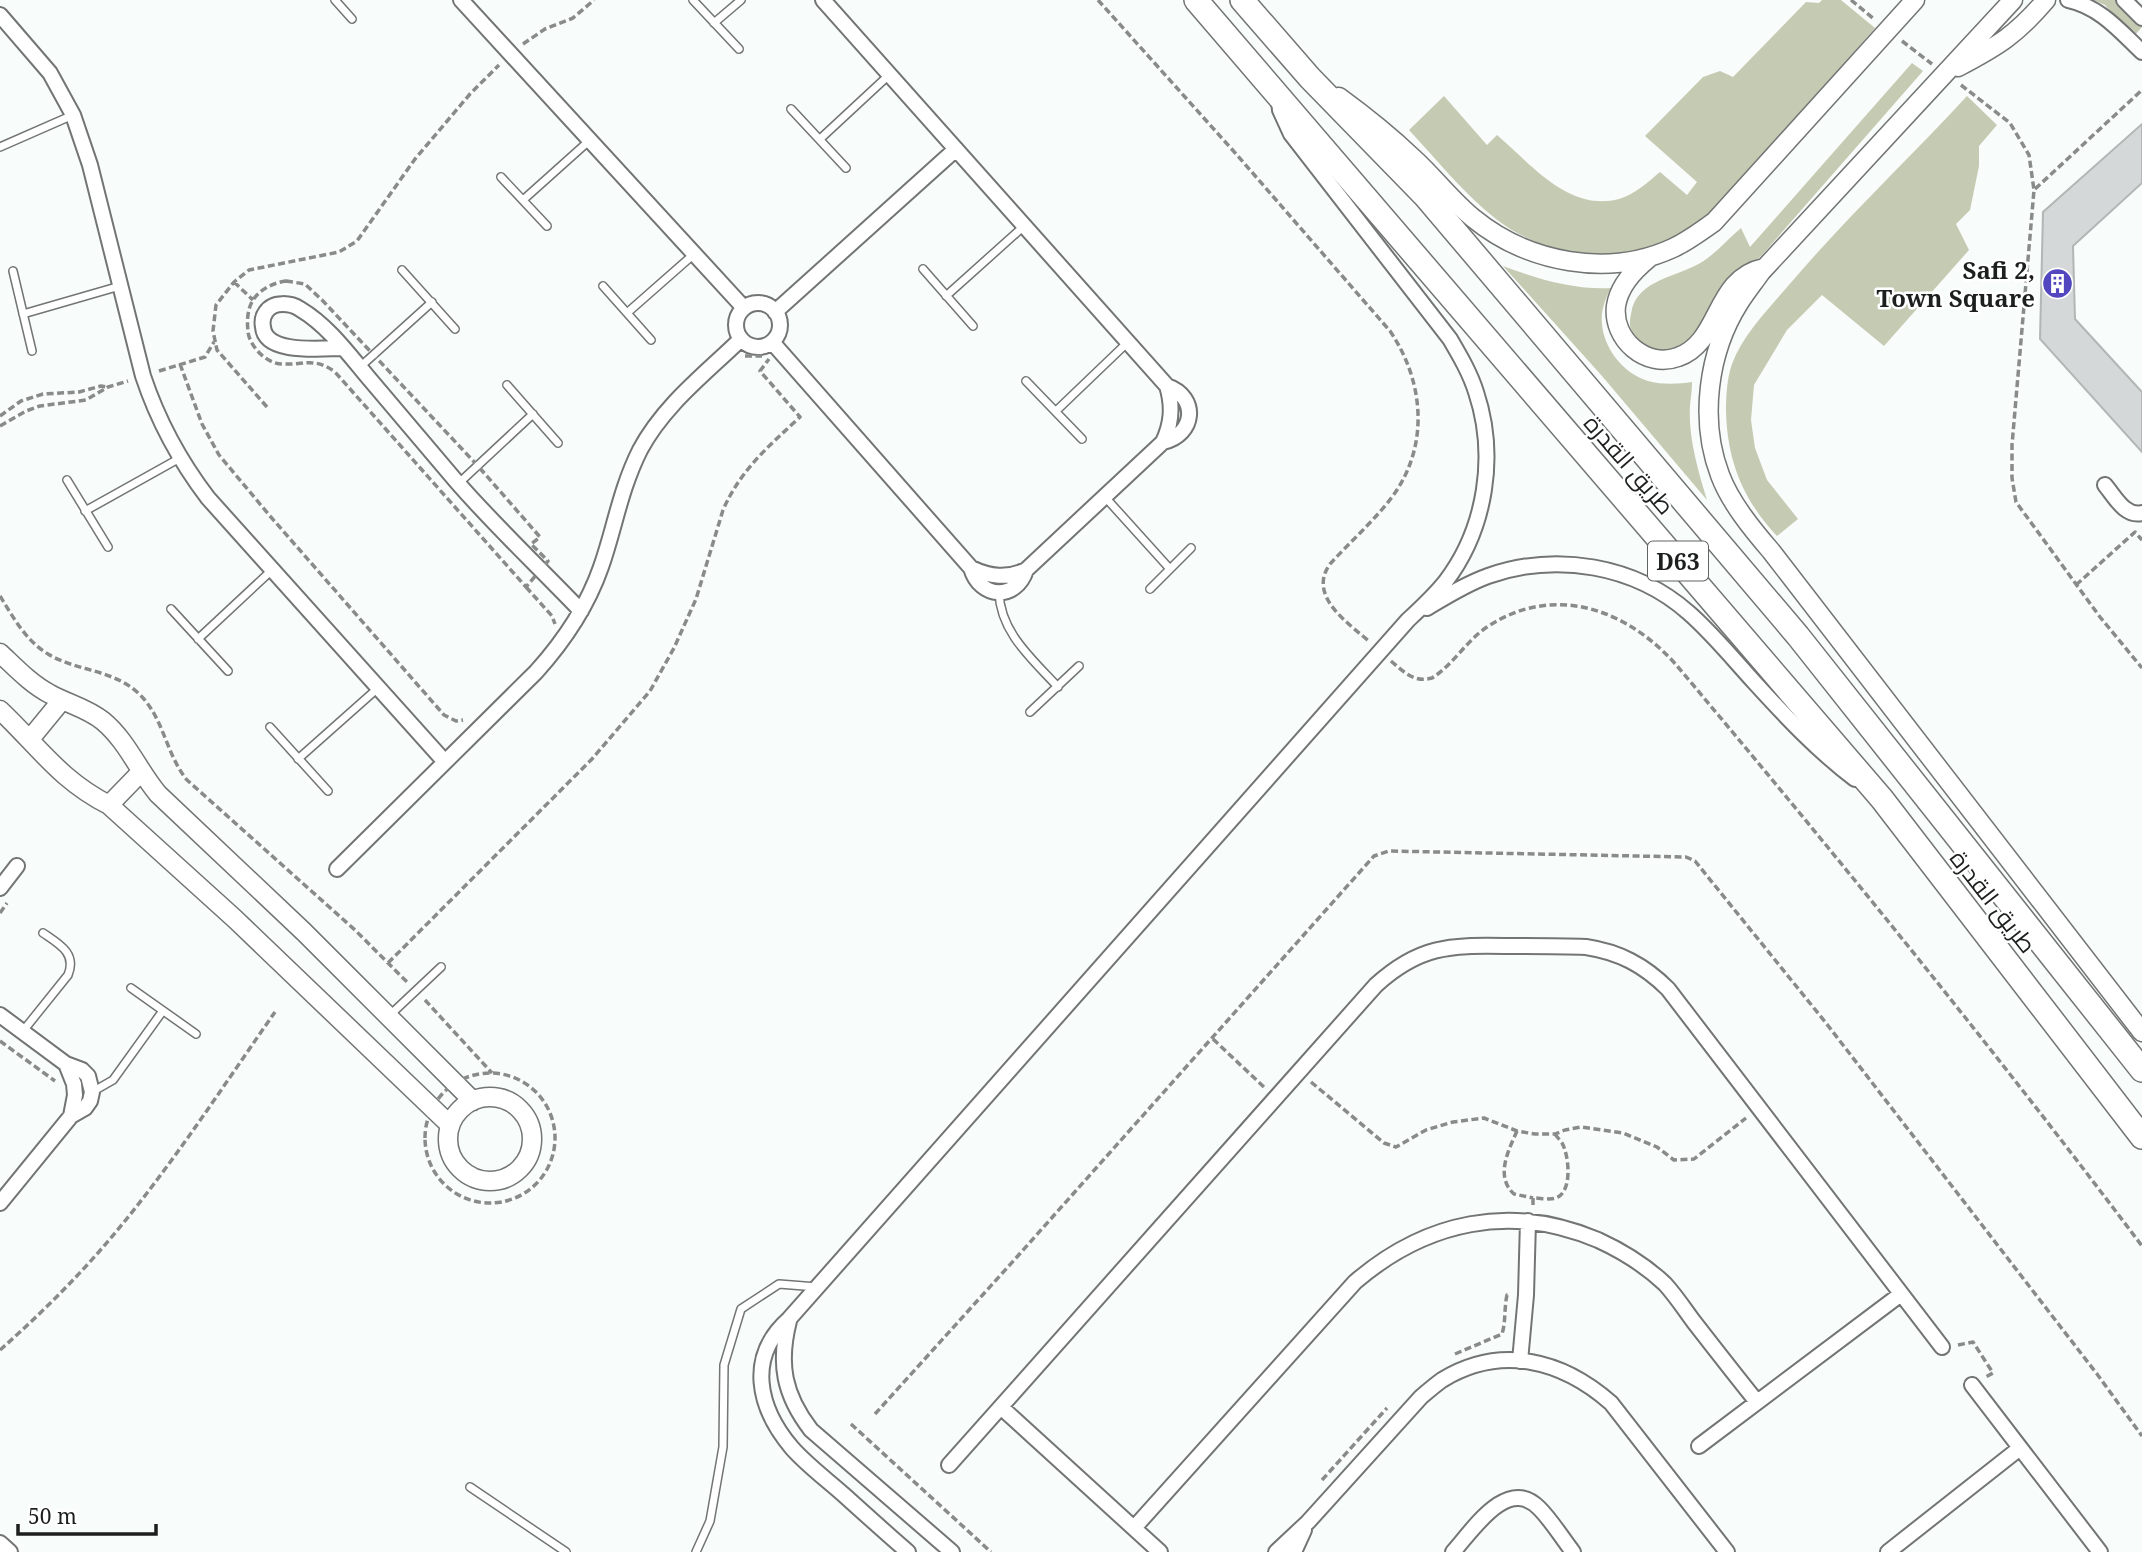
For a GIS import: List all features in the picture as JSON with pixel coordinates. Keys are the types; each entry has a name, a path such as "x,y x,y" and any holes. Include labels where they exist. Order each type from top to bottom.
{"main road":[{"name":"طريق القدرة","path":"1196,0 1882,799 2142,1137"},
{"name":"طريق القدرة","path":"1242,0 1310,78 1426,197 1798,635 2142,1070"}],"street":[{"path":"461,0 744,309"},
{"path":"772,342 971,568 973,576 984,588 999,592 1020,583 1026,570 1104,496 1163,442 1183,430 1189,415 1186,400 1175,388 1167,386 823,0"},
{"path":"1310,78 1380,128 1467,212 1491,231 1510,242 1549,257 1590,264 1611,264 1652,256 1674,248 1714,222 1915,0"},
{"path":"2013,0 1765,268 1739,302 1728,322 1714,365 1710,387 1710,432 1720,476 1755,533 2142,1032"},
{"path":"1945,73 2003,42 2025,24 2047,0"},
{"path":"2068,0 2093,8 2103,15 2142,52"},
{"path":"2124,0 2142,18"},
{"path":"0,15 50,73 73,115 90,165 143,376 153,406 180,458 208,498 444,762"},
{"path":"908,1552 793,1449 773,1419 763,1392 761,1369 763,1357 773,1336 1408,620 1445,582 1461,558 1482,504 1487,447 1476,390 1464,364 1450,339 1291,134 1280,110 1278,96"},
{"path":"775,312 956,149"},
{"path":"1652,256 1630,276 1616,303 1616,313 1618,324 1628,343 1656,360 1677,358 1696,347 1737,281 1750,272 1765,268"},
{"path":"760,303 775,312 780,324 772,342 760,347 739,342 736,324 740,313 748,305 760,303"},
{"path":"343,348 293,348 276,344 267,338 263,319 266,312 277,305 285,304 298,307 324,326 343,348 360,368 458,484 581,611"},
{"path":"337,869 560,643 581,611 600,570 619,500 648,436 675,401 739,342"},
{"path":"2105,485 2128,513 2142,513"},
{"path":"1408,620 1471,583 1530,565 1572,564 1593,567 1633,579 1671,598 1687,611 1801,732 1839,768 1882,799"},
{"path":"971,568 998,576 1026,570"},
{"path":"0,653 31,681 62,700 83,708 118,735 158,794 304,932 473,1101"},
{"path":"30,738 62,700"},
{"path":"0,710 73,784 109,804 245,928 450,1125"},
{"path":"109,804 141,772"},
{"path":"0,888 17,866"},
{"path":"949,1465 1376,985 1398,967 1424,954 1461,945 1602,949 1625,957 1657,979 1668,989 1942,1348"},
{"path":"0,1015 66,1063 82,1070 88,1076 92,1092 85,1108 71,1116 0,1203"},
{"path":"66,1063 74,1084 71,1116"},
{"path":"485,1097 510,1102 521,1110 528,1120 532,1145 528,1158 511,1176 499,1181 474,1178 454,1162 449,1150 450,1125 463,1107 473,1101 485,1097"},
{"path":"1134,1528 1355,1282 1374,1265 1396,1251 1443,1230 1468,1224 1530,1221 1565,1228 1608,1245 1665,1285 1757,1402"},
{"path":"1520,1361 1530,1221"},
{"path":"1699,1446 1901,1294"},
{"path":"789,1320 783,1369 792,1402 801,1416 811,1430 952,1552"},
{"path":"1276,1552 1308,1522 1421,1397 1442,1380 1493,1362 1520,1361 1570,1373 1592,1386 1611,1403 1727,1552"},
{"path":"1972,1385 2100,1552"},
{"path":"1002,1408 1160,1552"},
{"path":"1888,1552 2020,1448"},
{"path":"1453,1552 1498,1504 1515,1498 1533,1503 1540,1509 1573,1552"},
{"path":"1294,1552 1308,1522"},
{"path":"0,1543 10,1552"}],"lane":[{"path":"335,0 352,19"},
{"path":"693,0 739,49"},
{"path":"715,23 741,0"},
{"path":"820,139 889,74"},
{"path":"791,109 846,167"},
{"path":"0,147 73,115"},
{"path":"523,200 590,141"},
{"path":"501,177 547,226"},
{"path":"946,296 1025,226"},
{"path":"627,313 694,254"},
{"path":"923,269 973,326"},
{"path":"402,270 455,329"},
{"path":"13,271 32,351"},
{"path":"23,314 120,286"},
{"path":"604,286 651,340"},
{"path":"360,368 432,302"},
{"path":"1056,411 1128,342"},
{"path":"1026,381 1082,439"},
{"path":"507,385 558,443"},
{"path":"458,484 533,414"},
{"path":"85,511 180,458"},
{"path":"67,480 108,547"},
{"path":"1104,496 1170,569"},
{"path":"1150,589 1191,548"},
{"path":"198,639 273,569"},
{"path":"999,592 1001,612 1009,630 1058,687"},
{"path":"171,609 228,671"},
{"path":"1030,712 1080,666"},
{"path":"299,759 379,688"},
{"path":"270,727 328,791"},
{"path":"23,1032 68,975 71,966 71,957 66,950 43,933"},
{"path":"389,1016 441,967"},
{"path":"131,988 196,1034"},
{"path":"92,1092 113,1080 162,1012"},
{"path":"696,1552 710,1521 723,1447 724,1365 741,1309 779,1284 818,1287"},
{"path":"470,1487 566,1552"}],"path":[{"path":"267,407 217,350 213,321 216,305 234,282 249,270 339,252 357,241 415,159 470,94 510,54 545,29 573,18 594,0"},
{"path":"1098,0 1390,331 1408,362 1414,379 1419,414 1418,432 1409,467 1391,498 1330,564 1322,583 1326,599 1381,652 1409,676 1420,680 1432,678 1486,627 1504,617 1544,606 1584,607 1606,613 1646,635 1678,667 1897,931 1987,1043 2142,1246"},
{"path":"1945,73 2010,122 2029,155 2034,190 2012,445 2012,478 2016,502 2076,585 2142,668"},
{"path":"2034,190 2142,90"},
{"path":"234,282 266,312"},
{"path":"0,426 33,408 86,400 108,387 205,357 215,340"},
{"path":"388,963 592,759 633,713 662,670 696,599 730,495 749,467 800,417 760,371 770,358 744,356 739,342"},
{"path":"180,364 202,424 219,455 444,715 456,721 468,717"},
{"path":"0,416 21,401 43,394 108,387"},
{"path":"2076,585 2135,532 2142,540"},
{"path":"526,587 552,616 555,624 551,635"},
{"path":"0,596 30,640 47,654 110,676 135,690 153,709 176,765 187,780 355,930 416,990 492,1073"},
{"path":"875,1414 1374,856 1380,852 1686,857 1695,861 1703,870 1826,1023 2142,1436"},
{"path":"0,1350 74,1279 126,1218 171,1160 275,1012"},
{"path":"1212,1038 1275,1097"},
{"path":"0,1041 59,1086"},
{"path":"492,1073 518,1080 530,1087 547,1107 555,1133 552,1159 546,1171 538,1182 516,1198 490,1203 463,1198 442,1182 428,1159 425,1132 433,1107 443,1093 468,1077 492,1073"},
{"path":"1298,1073 1384,1143 1396,1147 1426,1130 1453,1122 1484,1118 1517,1131 1555,1135 1565,1130 1581,1128 1623,1133 1657,1147 1674,1160 1686,1160 1694,1159 1759,1108"},
{"path":"1517,1131 1506,1154 1504,1178 1514,1194 1533,1198 1556,1198 1564,1192 1569,1166 1563,1144 1555,1135"},
{"path":"1530,1221 1533,1198"},
{"path":"1942,1348 1973,1342 1993,1373 1972,1385"},
{"path":"851,1424 991,1552"}],"green space":[{"path":"1822,0 1841,0 1875,28 1715,213 1683,235 1656,246 1629,252 1573,252 1520,234 1496,219 1473,199 1409,130 1444,96 1487,145 1497,135 1552,183 1584,199 1601,201 1625,197 1660,172 1687,195 1697,182 1645,136 1703,77 1720,71 1733,77 1806,2 1819,3"},
{"path":"2093,0 2117,0 2142,27 2134,36 2105,5"},
{"path":"1912,63 1923,71 1763,254 1731,286 1704,330 1674,354 1648,349 1638,342 1630,321 1635,302 1641,293 1660,280 1705,260 1741,228 1750,247"},
{"path":"1967,96 1997,125 1979,146 1979,166 1970,210 1956,224 1969,250 1884,346 1822,295 1787,330 1754,385 1751,420 1755,448 1767,480 1798,519 1777,536 1746,494 1734,463 1726,411 1732,364 1757,323 1809,262"},
{"path":"1503,266 1556,283 1611,288 1603,307 1602,325 1608,346 1621,364 1648,381 1670,384 1692,382 1692,441 1707,500 1602,376"}],"building":[{"name":"Safi 2, Town Square","path":"2142,124 2142,183 2073,246 2075,319 2142,392 2142,452 2040,339 2043,212"}],"place":[{"name":"Safi 2, Town Square","path":"2058,283"}]}
